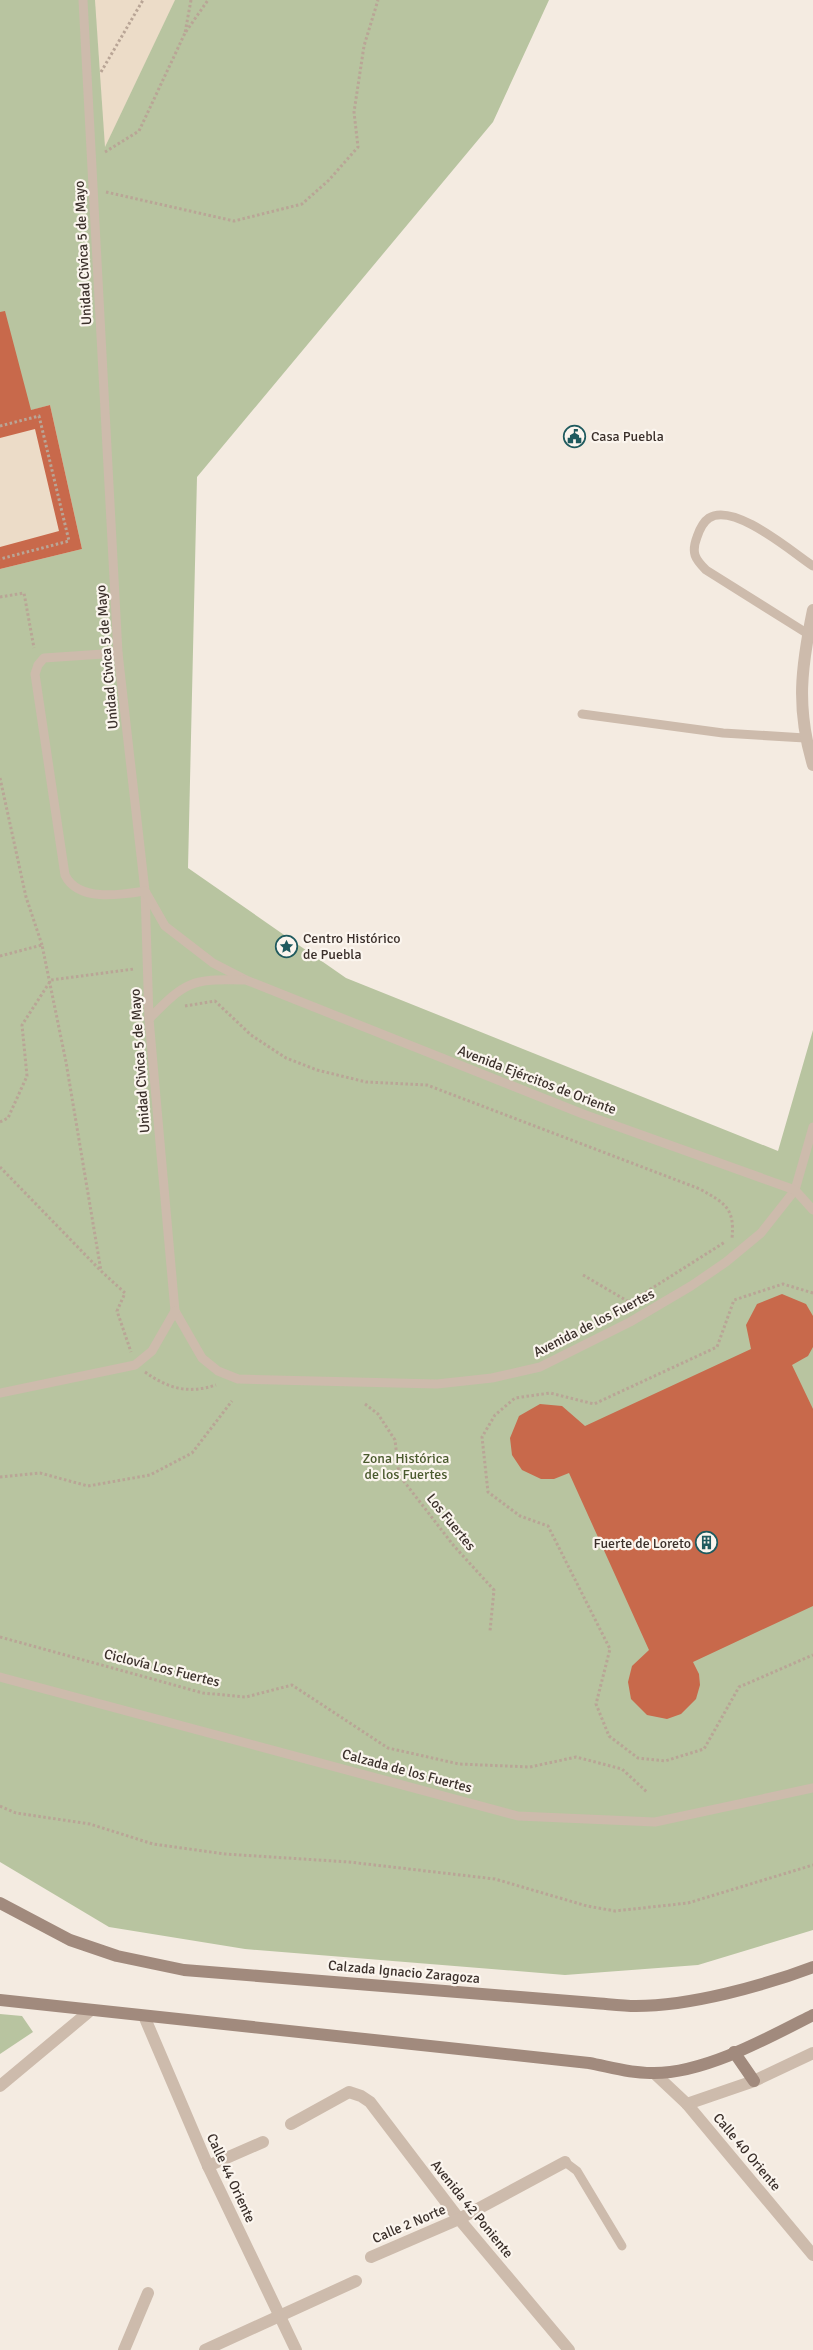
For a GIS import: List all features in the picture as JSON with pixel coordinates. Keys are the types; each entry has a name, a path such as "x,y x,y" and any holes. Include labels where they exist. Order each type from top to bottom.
{"main road":[{"name":"Calzada Ignacio Zaragoza","path":"0,1903 70,1940 117,1956 184,1970 594,2003 637,2006 693,2000 784,1978 813,1967"},
{"path":"0,2000 579,2062 654,2073 702,2065 813,2015"},
{"path":"734,2052 754,2082"}],"street":[{"path":"813,610 800,683 805,738 813,765"},
{"path":"0,2086 91,2010"},
{"name":"Calle 44 Oriente","path":"144,2016 208,2166 296,2350"},
{"path":"687,2104 754,2082 813,2052"},
{"name":"Calle 40 Oriente","path":"654,2073 687,2104 813,2255"},
{"name":"Avenida 42 Poniente","path":"291,2124 349,2092 361,2096 370,2102 459,2219 569,2350"},
{"path":"208,2166 263,2142"},
{"name":"Calle 2 Norte","path":"371,2257 459,2219 565,2162"},
{"path":"205,2350 356,2281"},
{"path":"124,2350 148,2293"}],"lane":[{"name":"Unidad Civica 5 de Mayo","path":"83,0 118,653 145,891 150,1018 175,1311 202,1358 218,1371 238,1379"},
{"path":"808,634 706,570 695,559 693,549 700,528 709,518 725,514 746,521 813,566"},
{"path":"118,653 44,658 38,665 35,674 65,876 70,885 76,889 104,895 113,896 145,891"},
{"path":"582,714 723,733 805,738"},
{"name":"Avenida Ejércitos de Oriente","path":"145,891 165,926 213,963 246,980 583,1114 795,1190 813,1210"},
{"name":"Avenida Ejércitos de Oriente","path":"150,1018 176,992 189,985 207,980 246,980"},
{"name":"Avenida de los Fuertes","path":"238,1379 437,1384 492,1378 540,1368 630,1322 726,1262 761,1233 795,1190 813,1127"},
{"path":"0,1393 135,1365 152,1351 175,1311"},
{"name":"Calzada de los Fuertes","path":"0,1676 518,1816 655,1822 813,1788"},
{"path":"565,2162 577,2171 622,2246"}],"path":[{"path":"88,94 143,0"},
{"path":"185,33 191,0"},
{"path":"91,160 140,131 185,33 208,0"},
{"path":"93,189 234,221 302,204 329,180 358,147 354,112 364,46 378,0"},
{"path":"0,426 39,416 69,541 0,558"},
{"path":"0,597 24,594 38,665"},
{"path":"0,778 26,897 51,980 101,1272"},
{"path":"0,956 42,945"},
{"path":"0,1122 8,1118 27,1076 22,1025 51,980 148,967"},
{"path":"181,1007 214,1001 251,1035 286,1058 317,1070 366,1082 427,1085 700,1189 725,1203 734,1221 732,1238"},
{"path":"0,1167 101,1272 125,1293 116,1311 135,1365 163,1385 197,1391 238,1379"},
{"path":"583,1275 629,1302"},
{"path":"813,1294 783,1284 734,1300 717,1347 594,1404 550,1393 515,1398 495,1414 482,1436 488,1492 520,1516 548,1526 610,1649 596,1704 609,1736 638,1758 665,1761 704,1749 739,1687 813,1654"},
{"path":"0,1477 40,1472 88,1486 150,1475 192,1453 232,1401"},
{"name":"Los Fuertes","path":"365,1404 378,1414 395,1440 399,1475 454,1546 494,1590 490,1631"},
{"name":"Ciclovía Los Fuertes","path":"0,1637 203,1693 246,1697 292,1685 388,1748 460,1764 530,1767 576,1757 622,1769 648,1793"},
{"path":"0,1806 16,1813 90,1824 153,1844 225,1854 349,1862 495,1879 586,1906 615,1910 688,1903 813,1865"}],"green space":[{"name":"Zona Histórica de los Fuertes","path":"0,0 549,0 493,122 197,477 188,868 346,978 778,1151 813,1030 813,1930 698,1965 565,1975 245,1949 109,1927 0,1862"},
{"path":"0,2014 22,2016 33,2032 0,2054"}],"shaded area":[{"path":"95,0 175,0 105,147 100,74"},
{"path":"50,405 82,549 0,569 0,419"}],"building":[{"path":"5,311 31,410 50,405 82,549 0,569 0,547 59,531 35,429 0,438 0,312"},
{"name":"Fuerte de Loreto","path":"782,1294 806,1304 813,1316 813,1347 808,1356 792,1365 813,1409 813,1606 693,1662 699,1674 700,1685 696,1699 681,1714 667,1719 647,1715 631,1699 628,1682 632,1666 649,1650 569,1473 554,1479 541,1479 522,1470 512,1455 510,1438 519,1416 540,1404 562,1406 585,1426 751,1349 746,1325 757,1304"}],"place":[{"name":"Casa Puebla","path":"575,436"},
{"name":"Centro Histórico de Puebla","path":"287,946"},
{"name":"Fuerte de Loreto","path":"707,1543"}]}
